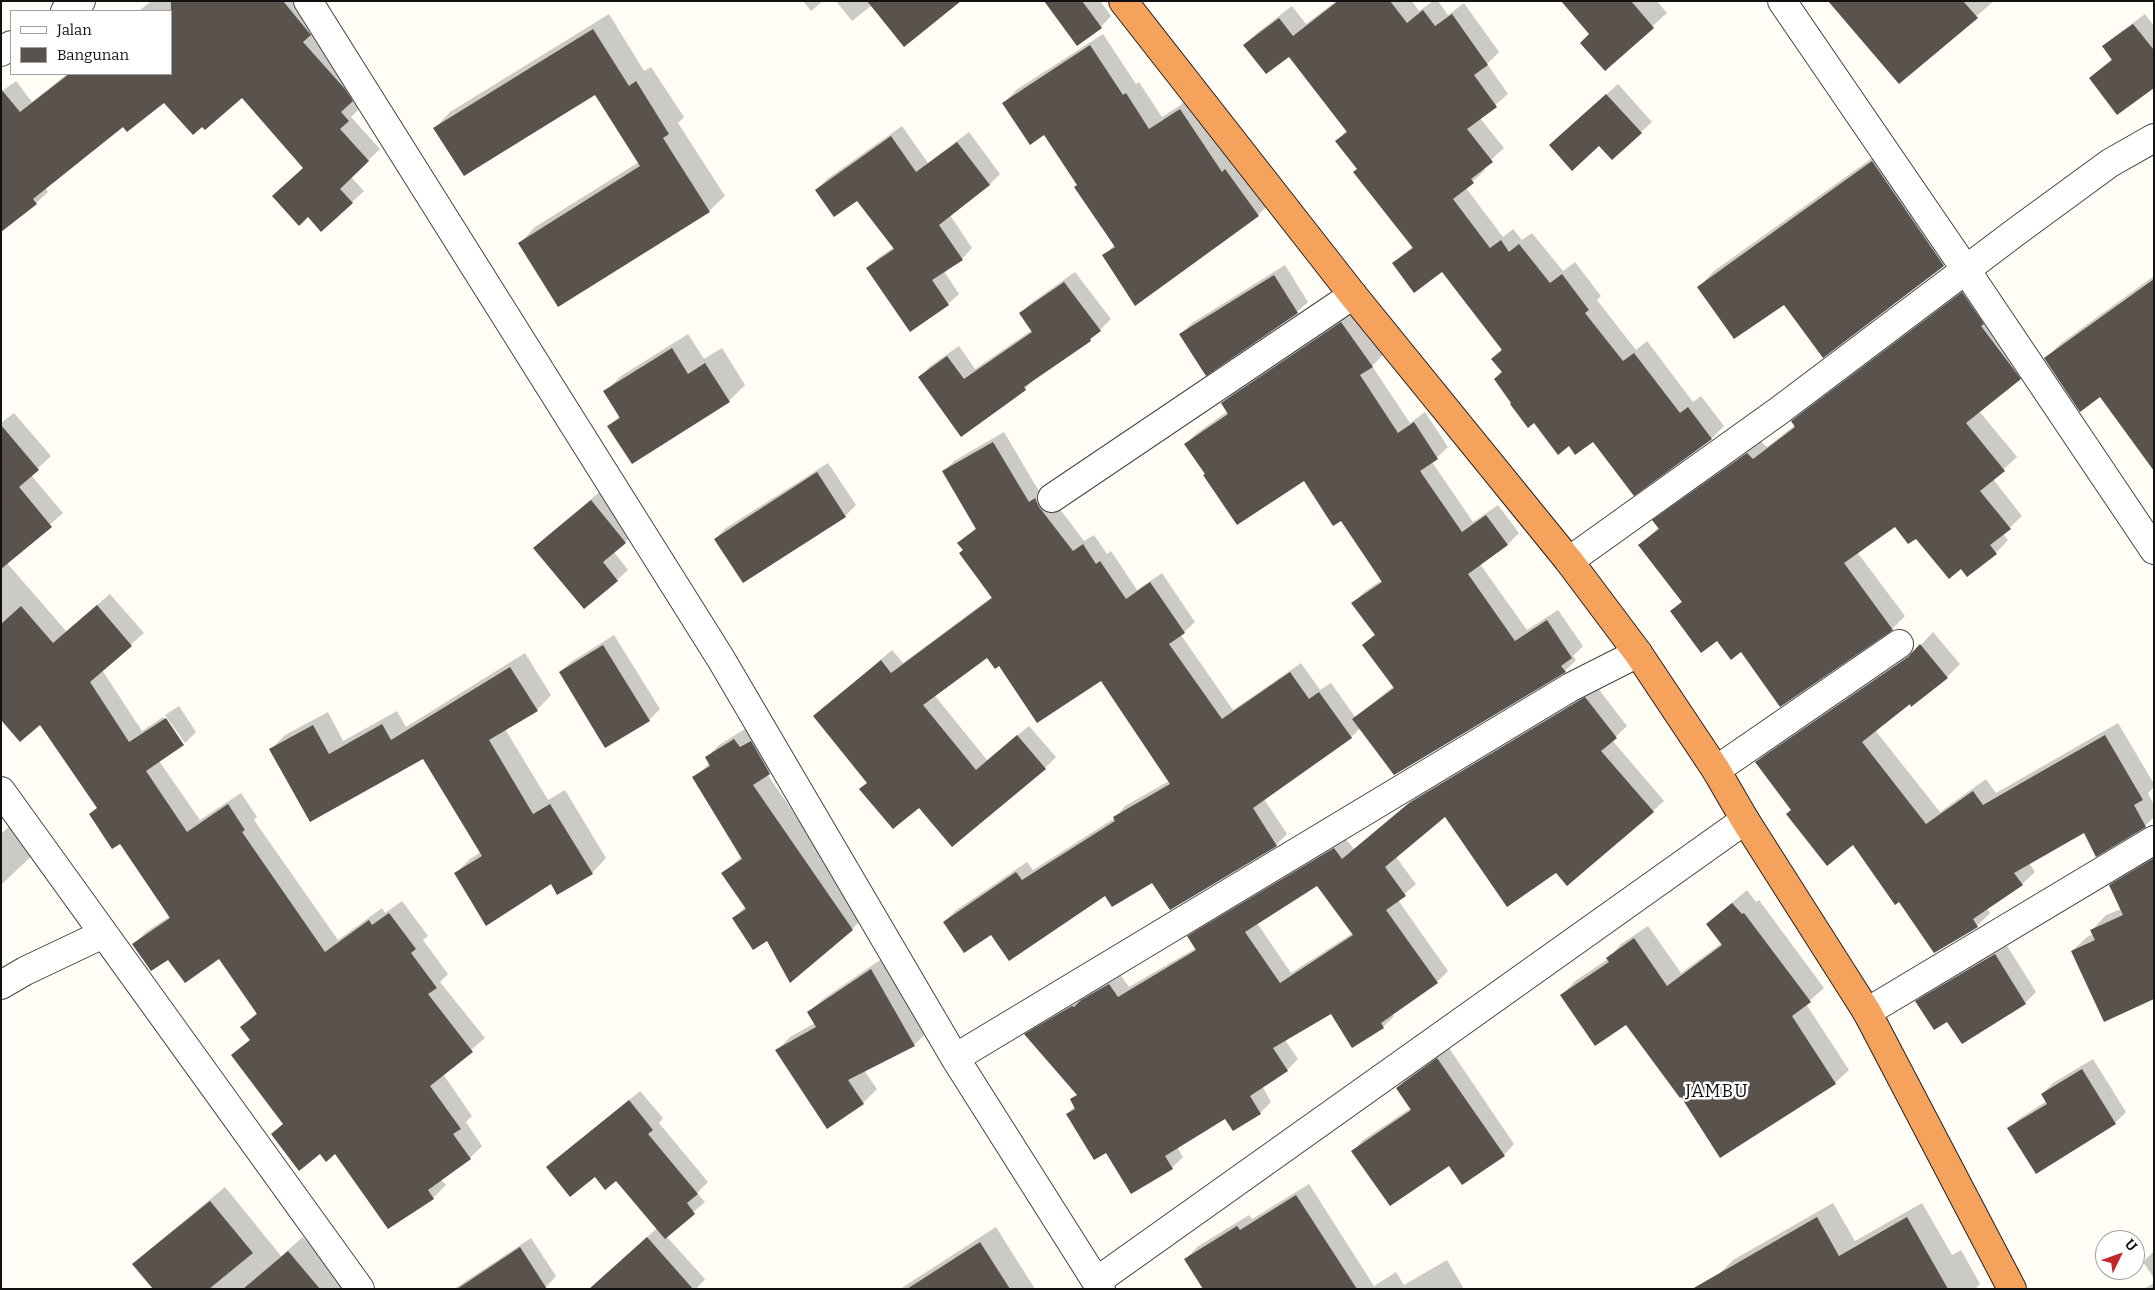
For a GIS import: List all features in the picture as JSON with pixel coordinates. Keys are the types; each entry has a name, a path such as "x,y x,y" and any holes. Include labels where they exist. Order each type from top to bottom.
{"highway":[{"path":"1123,1 1353,295 1569,561 1638,653 1716,770 1745,820 1868,1012 2012,1289"}],"street":[{"path":"66,10 80,1"},
{"path":"308,1 720,659 954,1058 1099,1285 1745,820"},
{"path":"1782,1 2154,550"},
{"path":"1569,561 1780,410 2110,163 2154,138"},
{"path":"1052,498 1353,295"},
{"path":"1716,770 1899,644"},
{"path":"954,1058 1571,687 1638,653"},
{"path":"1,791 360,1289"},
{"path":"1868,1012 2154,840"},
{"path":"1,985 24,971 103,934"}],"building":[{"path":"171,1 283,1 311,35 303,42 345,89 353,101 341,112 349,121 340,129 369,161 340,189 353,203 321,232 308,217 299,226 272,196 303,168 242,98 205,130 202,127 193,135 164,103 127,132 123,127 33,199 37,204 1,232 1,89 20,112 68,75 172,75"},
{"path":"867,1 961,1 904,47"},
{"path":"1044,1 1082,1 1102,28 1077,46"},
{"path":"1338,1 1390,1 1407,23 1423,10 1435,26 1452,14 1488,65 1474,75 1497,107 1467,129 1493,162 1471,179 1474,183 1453,199 1490,248 1501,240 1509,252 1519,244 1550,283 1562,274 1589,310 1585,313 1623,361 1634,353 1680,413 1688,407 1712,439 1634,496 1593,442 1575,455 1569,446 1558,455 1534,423 1528,428 1494,379 1502,372 1491,359 1502,350 1442,272 1414,293 1392,263 1413,248 1353,172 1357,169 1335,141 1347,132 1289,57 1266,74 1243,45 1279,18 1293,36"},
{"path":"1561,1 1631,1 1654,28 1605,71 1580,43 1589,34"},
{"path":"1828,1 1963,1 1978,18 1899,84"},
{"path":"2133,24 2154,50 2154,88 2117,115 2089,78 2112,60 2102,46"},
{"path":"593,29 629,86 636,81 669,134 663,138 710,212 558,307 518,243 640,166 595,95 464,176 433,128"},
{"path":"1090,45 1123,95 1126,93 1149,129 1180,109 1222,172 1225,169 1259,216 1135,306 1102,255 1115,247 1074,187 1077,185 1044,135 1030,145 1002,103"},
{"path":"1606,94 1642,133 1612,160 1599,146 1572,171 1549,145"},
{"path":"891,136 916,172 957,142 990,185 939,225 963,260 932,280 949,305 910,332 866,268 894,249 857,201 834,217 815,190"},
{"path":"1872,161 1944,266 1823,358 1784,305 1734,339 1697,287"},
{"path":"1274,275 1298,313 1206,376 1179,334"},
{"path":"2154,279 2154,471 2100,397 2080,412 2044,358"},
{"path":"1064,282 1101,331 1090,339 1091,341 1024,387 1026,390 961,437 918,377 947,356 964,379 1032,332 1019,313"},
{"path":"1962,292 1984,324 1981,326 2021,379 1966,423 2005,471 1980,491 2011,529 1990,545 1997,554 1967,577 1961,569 1949,579 1916,539 1908,544 1895,527 1844,563 1893,630 1780,707 1741,652 1731,660 1717,641 1701,653 1670,611 1682,602 1638,545 1659,529 1652,520 1747,453 1753,459 1795,427 1791,421"},
{"path":"1341,322 1373,367 1360,375 1398,433 1414,422 1438,459 1420,471 1462,532 1486,515 1508,545 1468,574 1515,641 1547,620 1572,658 1561,666 1566,672 1394,775 1352,719 1394,688 1362,645 1375,635 1351,603 1382,582 1341,521 1333,526 1304,481 1237,525 1184,444 1228,414 1221,403"},
{"path":"672,348 688,374 705,363 730,402 632,464 607,426 620,418 603,391"},
{"path":"1,425 39,470 19,487 52,527 1,569"},
{"path":"993,442 1029,502 1035,498 1039,507 1073,551 1083,544 1096,564 1100,561 1126,599 1150,582 1185,633 1169,644 1222,719 1290,672 1309,699 1319,692 1352,738 1253,808 1277,846 1170,910 1152,883 1112,907 1105,896 1009,961 991,935 964,953 943,922 1016,872 1022,880 1115,821 1113,817 1170,784 1101,681 1037,723 999,666 995,669 987,658 923,705 976,770 1017,735 1046,769 952,847 919,808 893,829 859,789 867,783 813,716 881,660 891,673 992,598 959,553 963,550 957,543 976,529 942,471"},
{"path":"817,472 846,517 743,583 714,539"},
{"path":"591,500 626,543 603,562 618,581 584,609 533,548"},
{"path":"97,605 132,646 90,682 129,742 166,718 184,745 146,771 187,832 228,804 245,830 242,832 325,952 369,920 372,925 389,913 416,949 411,953 437,988 428,994 473,1052 430,1086 461,1129 453,1134 471,1159 428,1190 434,1199 388,1229 335,1154 326,1162 320,1154 299,1171 271,1134 283,1124 231,1055 250,1040 240,1027 257,1014 219,959 185,983 168,960 151,971 132,944 170,918 120,844 112,849 89,814 97,808 40,725 20,742 1,720 1,624 21,606 53,643"},
{"path":"1920,644 1948,678 1911,707 1910,704 1862,742 1926,824 1973,791 1983,805 2105,735 2143,800 2134,805 2146,827 2096,857 2084,833 2014,873 2023,885 1973,919 1978,927 1934,953 1899,902 1895,905 1853,845 1827,866 1786,814 1791,810 1755,762 1908,657"},
{"path":"603,645 650,721 605,748 559,672"},
{"path":"510,667 538,711 489,740 533,814 550,804 593,874 557,895 551,884 486,926 454,873 482,856 423,759 310,822 269,749 313,725 329,754 382,724 391,740"},
{"path":"1585,697 1617,738 1601,751 1654,812 1567,886 1556,873 1507,907 1445,817 1385,867 1406,896 1386,910 1438,983 1381,1023 1384,1028 1352,1048 1331,1014 1273,1048 1288,1071 1250,1096 1261,1114 1233,1131 1225,1119 1165,1156 1173,1169 1131,1194 1106,1153 1094,1160 1066,1114 1075,1109 1070,1099 1077,1095 1024,1034 1072,1006 1074,1007 1081,1000 1109,984 1118,997 1196,950 1187,936 1334,848 1342,859 1409,803","holes":["1317,886 1353,935 1280,983 1245,932"]},
{"path":"734,739 740,747 751,741 770,774 753,785 853,930 790,983 767,941 753,950 732,918 746,909 721,873 742,859 692,777 710,766 705,757"},
{"path":"2154,858 2154,999 2104,1022 2071,951 2095,940 2090,930 2123,915 2109,885"},
{"path":"1732,903 1742,914 1744,913 1811,1002 1792,1016 1836,1084 1720,1158 1681,1097 1626,1025 1595,1046 1560,995 1609,962 1606,958 1634,938 1667,986 1722,945 1706,924"},
{"path":"1995,954 2026,1004 1962,1044 1947,1022 1934,1030 1915,1001"},
{"path":"871,969 915,1046 848,1080 864,1104 827,1129 775,1050 816,1027 807,1012"},
{"path":"1437,1058 1505,1156 1462,1185 1449,1166 1390,1206 1351,1151 1411,1110 1396,1088"},
{"path":"2082,1069 2116,1124 2036,1174 2007,1128 2047,1104 2041,1094"},
{"path":"629,1100 653,1130 648,1134 698,1194 687,1203 695,1214 665,1239 616,1181 605,1190 595,1177 570,1197 546,1167"},
{"path":"1296,1195 1357,1289 1203,1289 1184,1259 1237,1226 1240,1230"},
{"path":"210,1201 253,1253 209,1289 153,1289 132,1264"},
{"path":"1817,1217 1839,1256 1907,1217 1948,1289 1692,1289"},
{"path":"647,1237 693,1289 589,1289"},
{"path":"980,1242 1010,1289 907,1289"},
{"path":"520,1247 547,1289 457,1289"},
{"path":"288,1251 320,1289 243,1289"}],"district":[{"name":"JAMBU","path":"1717,1092"}]}
